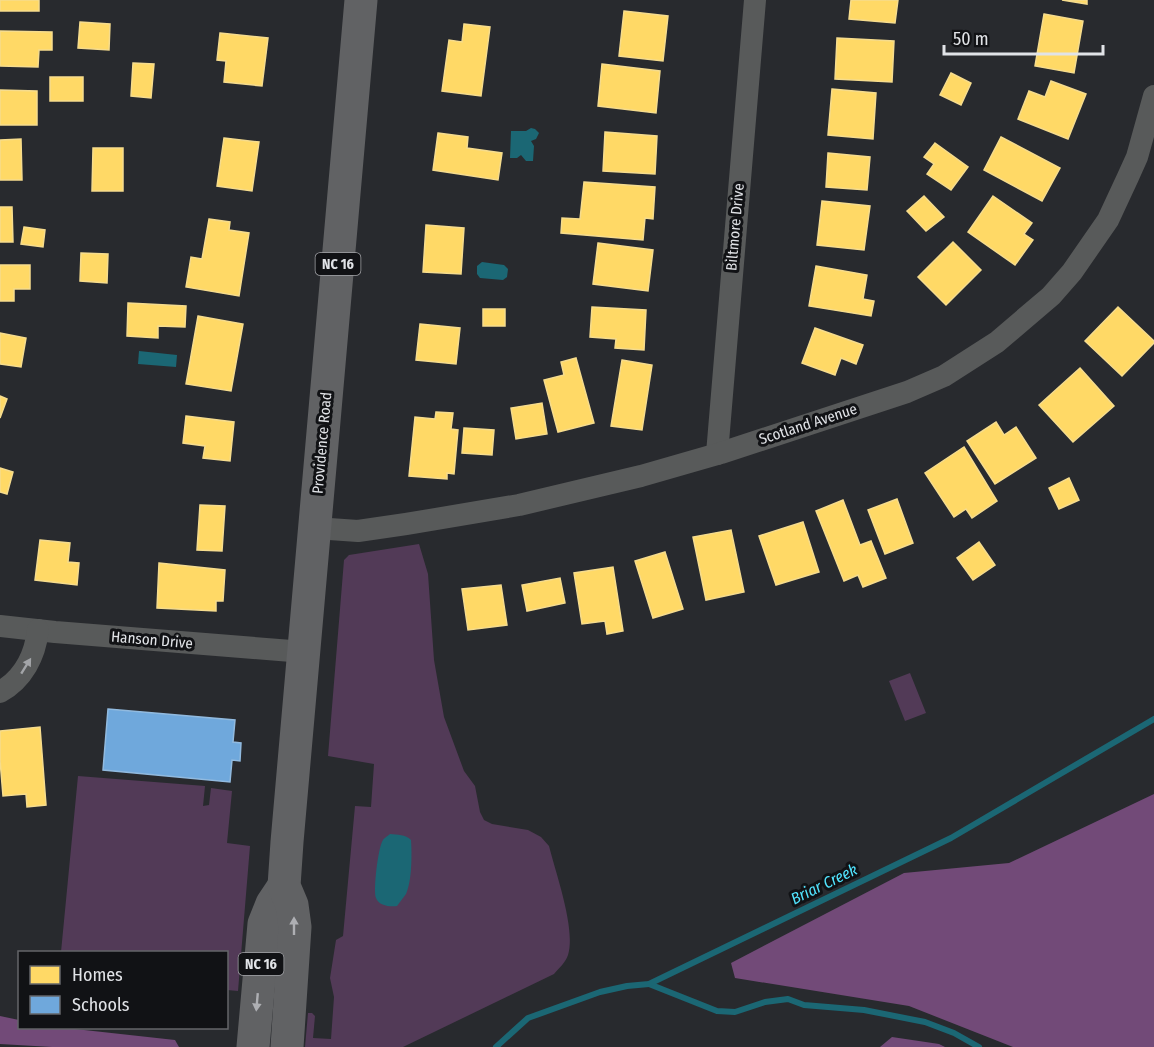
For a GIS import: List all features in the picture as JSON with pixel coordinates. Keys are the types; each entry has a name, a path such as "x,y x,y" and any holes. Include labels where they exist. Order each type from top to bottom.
{"main road":[{"name":"Providence Road","path":"286,1047 295,927 292,905 284,886 361,0"},
{"name":"Providence Road","path":"253,1047 264,924 272,904 284,886"}],"street":[{"name":"Biltmore Drive","path":"717,454 755,0"},
{"name":"Scotland Avenue","path":"315,528 358,531 519,505 641,476 717,454 907,392 944,376 997,342 1051,296 1072,272 1108,220 1137,157 1154,96"},
{"name":"Hanson Drive","path":"0,626 304,652"},
{"path":"0,692 9,687 23,671 35,648 38,630"}],"shaded area":[{"path":"419,544 428,574 434,660 444,717 464,771 475,786 480,812 484,820 492,824 528,830 541,837 549,846 567,916 570,944 568,955 554,974 403,1047 305,1047 308,1013 315,1016 313,1038 331,1039 334,997 330,978 336,940 343,936 355,806 371,807 374,764 328,756 344,560 349,555"},
{"path":"910,673 926,713 905,721 889,681"},
{"path":"78,776 205,786 203,806 209,805 211,788 232,791 227,843 250,846 238,991 228,990 228,951 61,951"},
{"path":"1154,794 1154,1047 1013,1047 909,1006 735,978 731,963 904,873 1009,863"},
{"path":"0,1016 18,1020 18,1029 75,1029 175,1040 179,1047 52,1047 0,1044"},
{"path":"892,1037 939,1044 945,1047 880,1047"}],"water":[{"path":"531,128 539,133 536,139 531,141 534,146 533,161 526,161 521,155 517,158 510,158 511,131 526,131"},
{"path":"482,262 504,265 508,269 507,277 503,280 480,278 477,274 477,266"},
{"path":"139,351 177,355 176,367 138,364"},
{"path":"390,834 404,836 411,840 408,889 397,906 380,903 375,894 379,851 383,839"}],"building: Homes":[{"path":"0,0 39,0 39,11 0,11"},
{"path":"851,0 898,0 895,23 849,19"},
{"path":"1062,0 1087,0 1087,4"},
{"path":"624,11 668,16 663,61 619,56"},
{"path":"1044,14 1083,21 1074,73 1035,66"},
{"path":"80,22 110,24 109,50 78,48"},
{"path":"464,24 490,27 481,96 442,91 449,40 462,42"},
{"path":"0,31 52,32 52,50 39,50 38,67 0,66"},
{"path":"220,33 268,38 262,86 224,82 226,61 217,60"},
{"path":"837,38 894,41 892,82 835,79"},
{"path":"133,63 154,64 151,98 131,96"},
{"path":"602,64 660,71 656,113 598,106"},
{"path":"951,73 971,83 961,105 940,95"},
{"path":"50,77 83,77 83,101 50,101"},
{"path":"1051,81 1086,94 1068,139 1018,119 1029,91 1045,97"},
{"path":"832,89 876,93 873,139 828,135"},
{"path":"0,90 37,91 37,125 0,125"},
{"path":"605,132 657,136 655,174 603,171"},
{"path":"438,133 468,137 467,148 502,153 498,180 433,170"},
{"path":"1001,137 1060,168 1042,201 984,170"},
{"path":"224,138 259,142 252,191 217,186"},
{"path":"21,139 22,180 0,180 0,140"},
{"path":"935,143 968,167 951,190 927,174 934,164 924,157"},
{"path":"93,148 123,148 123,191 92,191"},
{"path":"828,153 870,157 867,190 826,187"},
{"path":"584,182 655,187 653,219 645,218 643,240 561,233 562,218 580,219"},
{"path":"924,196 944,217 926,231 907,211"},
{"path":"993,196 1032,223 1024,234 1033,240 1015,265 968,232"},
{"path":"822,201 870,206 864,250 817,245"},
{"path":"0,207 12,207 13,242 0,242"},
{"path":"209,219 230,222 229,230 249,233 239,296 186,287 191,257 202,259"},
{"path":"426,225 464,228 461,274 423,272"},
{"path":"24,227 45,230 43,247 21,244"},
{"path":"953,242 981,270 946,305 918,277"},
{"path":"598,243 653,250 648,291 593,284"},
{"path":"81,253 108,254 107,283 80,281"},
{"path":"0,265 30,265 30,289 14,289 14,301 0,301"},
{"path":"816,266 867,275 863,299 874,301 871,316 809,306"},
{"path":"128,303 186,306 185,327 158,326 158,338 127,336"},
{"path":"592,307 646,310 644,350 615,348 616,339 590,337"},
{"path":"1118,307 1154,341 1122,376 1085,341"},
{"path":"483,309 505,309 505,326 483,326"},
{"path":"198,316 243,324 231,391 186,384"},
{"path":"420,324 460,328 456,364 416,360"},
{"path":"815,328 863,345 856,364 841,358 835,375 802,363"},
{"path":"0,333 26,338 21,367 0,364"},
{"path":"576,358 594,423 558,432 544,380 564,375 561,362"},
{"path":"622,360 652,365 642,430 611,426"},
{"path":"1080,368 1114,406 1073,442 1039,405"},
{"path":"0,396 7,399 0,418"},
{"path":"542,403 547,434 516,439 511,408"},
{"path":"436,412 453,413 451,429 458,430 454,474 447,473 447,479 409,476 415,417 435,419"},
{"path":"186,416 234,422 230,461 203,458 205,446 183,443"},
{"path":"996,422 1004,435 1016,427 1036,458 995,484 967,441"},
{"path":"464,428 494,430 492,455 462,453"},
{"path":"964,447 997,501 972,518 966,509 954,517 925,473"},
{"path":"0,468 13,472 7,494 0,492"},
{"path":"1069,478 1079,500 1059,509 1049,488"},
{"path":"897,499 913,543 885,554 868,510"},
{"path":"843,500 860,545 871,541 886,578 863,587 858,575 844,581 816,511"},
{"path":"200,505 225,506 222,551 197,550"},
{"path":"803,522 819,572 776,585 759,536"},
{"path":"731,530 744,592 706,600 693,537"},
{"path":"40,540 70,543 68,562 79,563 77,585 35,580"},
{"path":"979,542 995,565 973,580 957,558"},
{"path":"665,552 683,609 653,618 635,561"},
{"path":"159,563 225,570 223,601 216,601 216,611 157,608"},
{"path":"613,567 623,631 607,634 605,621 582,624 574,573"},
{"path":"560,578 565,603 527,611 522,585"},
{"path":"501,585 507,625 468,630 462,589"},
{"path":"40,727 46,805 27,807 26,794 3,796 0,731"}],"building: Schools":[{"path":"108,709 235,720 233,742 241,743 240,761 232,760 230,782 103,770"}],"waterway":[{"name":"Briar Creek","path":"496,1047 528,1018 600,992 649,984 951,838 1154,719"},
{"path":"649,984 717,1011 735,1012 765,1002 788,999 804,1005 864,1010 925,1022 954,1033 979,1047"}]}
